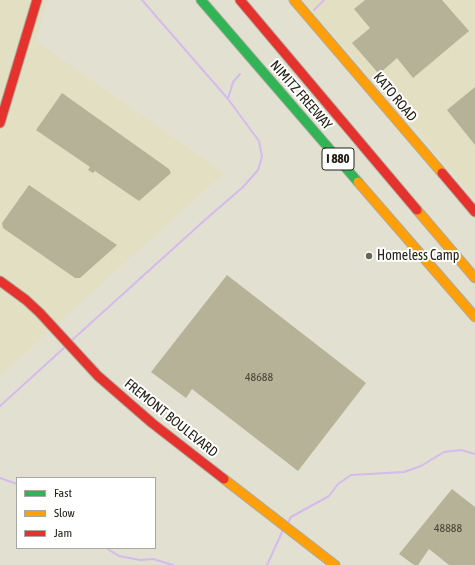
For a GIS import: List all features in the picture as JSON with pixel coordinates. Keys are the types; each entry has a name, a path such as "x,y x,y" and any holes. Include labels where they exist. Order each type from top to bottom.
{"main road":[{"path":"0,123 37,0"},
{"name":"NIMITZ FREEWAY","path":"201,0 475,317"},
{"name":"NIMITZ FREEWAY","path":"240,0 475,278"},
{"name":"KATO ROAD","path":"294,0 475,212"},
{"name":"FREMONT BOULEVARD","path":"0,281 26,300 51,324 98,376 152,423 335,565"}],"shaded area":[{"path":"0,0 47,0 36,41 224,173 0,376"},
{"path":"303,0 475,0 475,199 418,132"}],"building":[{"path":"365,0 442,0 469,31 413,78 397,58 379,74 352,43 370,28 354,9"},
{"path":"475,87 475,145 447,110"},
{"path":"62,93 169,169 171,173 139,201 95,171 93,173 88,170 90,167 36,130"},
{"path":"29,185 117,245 80,278 75,278 3,228 2,223"},
{"path":"227,275 366,383 298,471 192,389 186,398 151,372"},
{"path":"452,489 475,507 475,565 449,565 429,549 418,565 414,565 399,554"}],"waterway":[{"path":"71,341 243,187 258,170 262,157 259,141 228,99 142,0"},
{"path":"314,10 324,0"},
{"path":"228,99 233,82 240,74"},
{"path":"0,406 65,347"},
{"path":"288,523 291,517 329,496 338,484 351,475 404,472 421,466 444,452 461,450 475,454"},
{"path":"0,478 16,484"},
{"path":"267,565 283,530"},
{"path":"108,549 119,556 140,560 153,559 173,565"}],"traffic: fast":[{"path":"201,0 358,182"}],"traffic: slow":[{"path":"294,0 442,173"},
{"path":"358,182 475,317"},
{"path":"417,210 475,278"},
{"path":"224,479 335,565"}],"traffic: jam":[{"path":"0,123 37,0"},
{"path":"240,0 417,210"},
{"path":"442,173 475,212"},
{"path":"0,281 26,300 40,313 98,376 152,423 224,479"}],"place":[{"name":"Homeless Camp","path":"369,256"}]}
